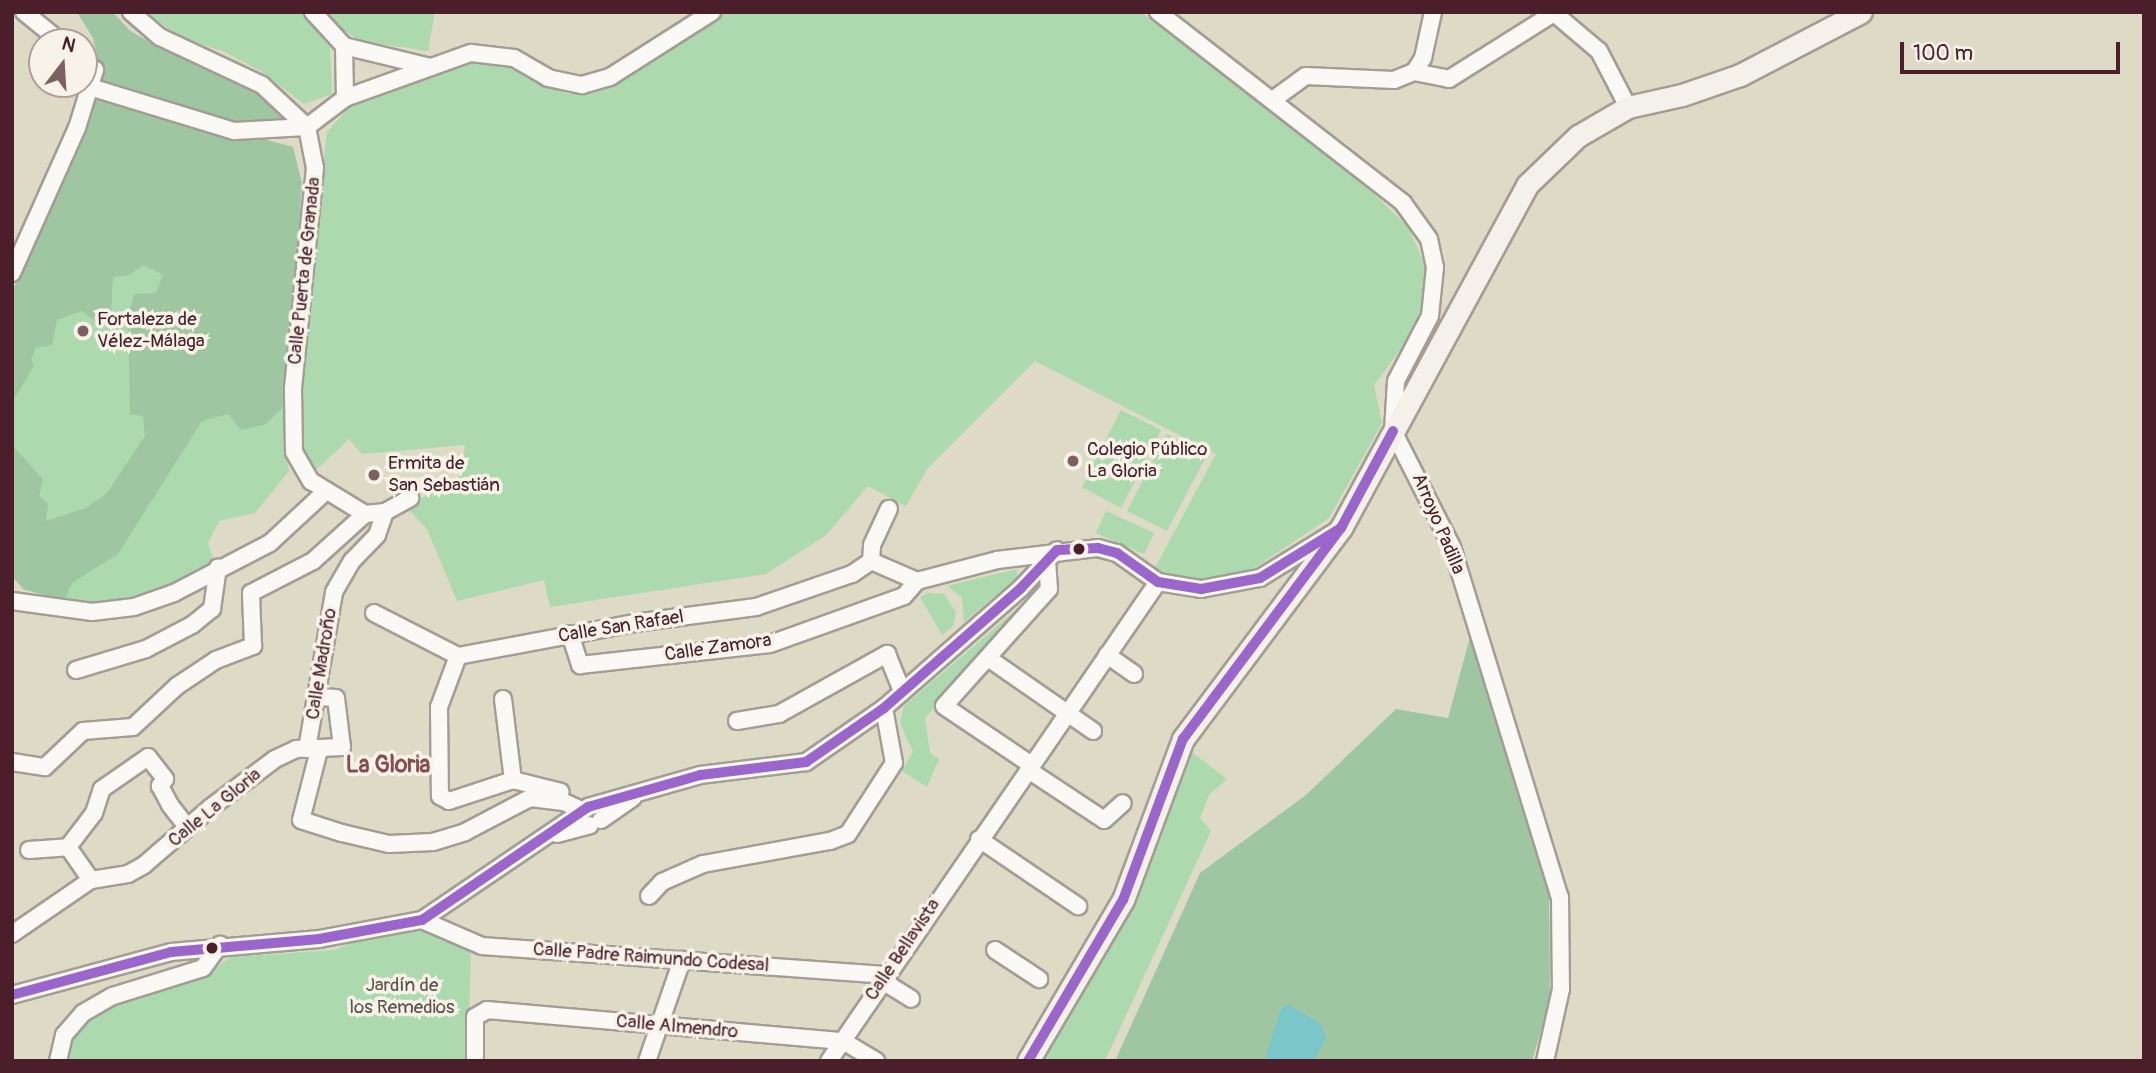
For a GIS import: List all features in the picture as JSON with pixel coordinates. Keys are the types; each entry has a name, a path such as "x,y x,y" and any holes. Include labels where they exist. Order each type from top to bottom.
{"street":[{"path":"24,12 44,28"},
{"path":"131,12 160,37 262,85 307,127"},
{"path":"313,12 344,46 430,67"},
{"path":"98,89 234,131 307,127 345,98 471,53 514,58 548,78 582,85 610,77 712,12"},
{"path":"1158,12 1274,99 1403,203 1429,239 1435,267 1430,316 1396,381 1393,431"},
{"path":"1414,72 1423,58 1433,12"},
{"path":"1028,1061 1124,900 1183,738 1341,528 1527,184 1578,136 1628,107 1682,95 1740,75 1861,12"},
{"path":"1274,99 1306,76 1394,80 1414,72 1448,79 1554,13 1599,51 1628,107"},
{"path":"344,46 345,98"},
{"path":"12,273 55,185 86,98"},
{"name":"Calle Puerta de Granada","path":"307,127 315,168 293,389 292,437 299,467 326,491 365,514"},
{"name":"Arroyo Padilla","path":"1393,431 1452,547 1560,897 1561,989 1545,1061"},
{"path":"16,596 92,612 134,607 174,593 218,567 270,543 326,491"},
{"path":"12,762 45,768 83,731 133,727 177,686 216,660 253,646 251,593 313,561 365,514 385,512 410,498"},
{"path":"889,509 872,545 872,562 917,581 1098,548 1117,553 1158,582 1201,589 1260,578 1341,528"},
{"name":"Calle Madroño","path":"385,512 377,535 352,561 334,592 318,670 319,697 313,750 301,820 389,844 433,842 465,832 530,798 564,802 591,814"},
{"path":"1052,556 1049,589 944,706 1030,764 1033,773 1104,820 1123,803"},
{"path":"12,995 171,951 319,939 422,920 548,836 650,787 700,775 806,762 884,708 1052,556"},
{"name":"Calle San Rafael","path":"458,656 570,634 756,607 852,574 872,562"},
{"path":"76,670 146,649 192,625 212,609 218,567"},
{"name":"Calle Zamora","path":"570,634 580,665 770,644 904,596 917,581"},
{"name":"Calle Bellavista","path":"829,1061 885,975 1158,582"},
{"path":"374,613 458,656 439,707 440,796 449,801 513,780 571,794 591,814"},
{"path":"737,721 779,714 887,654 902,691"},
{"path":"1107,655 1135,674"},
{"path":"988,658 1093,731"},
{"name":"Calle La Gloria","path":"91,880 128,874 145,865 187,827 275,759 296,749 342,747 336,698 319,697"},
{"path":"503,699 513,780"},
{"path":"649,896 662,882 703,864 830,841 848,834 894,762 884,708"},
{"path":"29,850 68,847 94,813 102,789 125,776 135,763 148,757 165,779 160,786 170,805 187,827"},
{"path":"979,839 1078,906"},
{"path":"12,934 91,880 68,847"},
{"name":"Calle Padre Raimundo Codesal","path":"422,920 482,946 885,975"},
{"path":"58,1061 64,1035 83,1013 113,996 203,968 220,945"},
{"path":"995,950 1039,979"},
{"path":"647,1061 682,961"},
{"path":"885,975 889,985 911,999"},
{"name":"Calle Almendro","path":"475,1061 475,1017 487,1010 843,1041 876,1061"}],"green space":[{"path":"77,12 113,12 129,30 153,44 240,78 286,119 263,139 293,147 302,184 286,404 266,424 241,430 228,414 202,421 118,554 72,583 64,601 23,589 12,576 12,445 43,479 39,496 48,504 46,521 86,508 107,493 145,436 143,416 130,414 128,317 134,294 156,293 163,275 143,265 129,275 113,277 111,317 98,323 81,311 57,320 52,345 36,348 31,359 34,366 12,402 12,292 70,166 95,98 98,98 102,80 98,61 98,28 87,28"},
{"path":"145,12 302,12 330,47 332,94 304,104 262,72 223,51 183,39"},
{"path":"327,12 435,12 428,51 361,41 340,28"},
{"path":"720,12 1141,12 1337,159 1408,227 1424,263 1426,296 1409,338 1374,385 1382,423 1329,518 1253,569 1206,582 1167,577 1155,568 1216,454 1035,361 928,468 906,506 868,486 826,535 766,574 550,607 544,580 457,601 427,529 406,507 462,475 465,445 362,454 349,439 315,471 303,461 300,363 327,132 352,104 473,61 494,61 567,94 604,90"},
{"path":"98,97 293,147 302,184 283,442 289,471 255,513 219,521 208,543 214,562 170,590 104,605 74,604 23,589 12,576 12,292"},
{"path":"1121,410 1161,430 1121,508 1082,487"},
{"path":"1167,434 1207,455 1167,531 1127,511"},
{"path":"1106,511 1154,533 1144,554 1096,533"},
{"path":"1017,569 1017,577 964,622 962,598 947,586"},
{"path":"1038,591 925,718 930,753 939,759 927,787 902,771 913,752 900,723 904,706"},
{"path":"928,593 944,594 956,612 953,626 942,635 920,597"},
{"path":"1472,630 1549,890 1550,1001 1532,1061 1115,1061 1200,873 1306,795 1396,709 1448,718"},
{"path":"1181,744 1227,779 1209,795 1200,818 1211,831 1105,1061 1028,1061 1123,900"},
{"name":"Jardín de los Remedios","path":"427,929 471,947 468,1061 65,1061 69,1041 97,1012 205,975 231,957 335,950 364,937"}],"water":[{"path":"1288,1004 1322,1025 1326,1039 1313,1061 1265,1061 1280,1010"}],"transit line":[{"path":"1028,1061 1123,900 1183,739 1341,528 1393,431"},
{"path":"12,995 171,952 319,939 422,920 588,807 700,775 806,762 884,708 1021,588 1057,550 1098,548 1117,553 1158,582 1201,589 1260,578 1341,528"}],"place":[{"name":"Fortaleza de Vélez-Málaga","path":"83,331"},
{"name":"Colegio Público La Gloria","path":"1073,461"},
{"name":"Ermita de San Sebastián","path":"374,475"}],"district":[{"name":"La Gloria","path":"388,765"}]}
